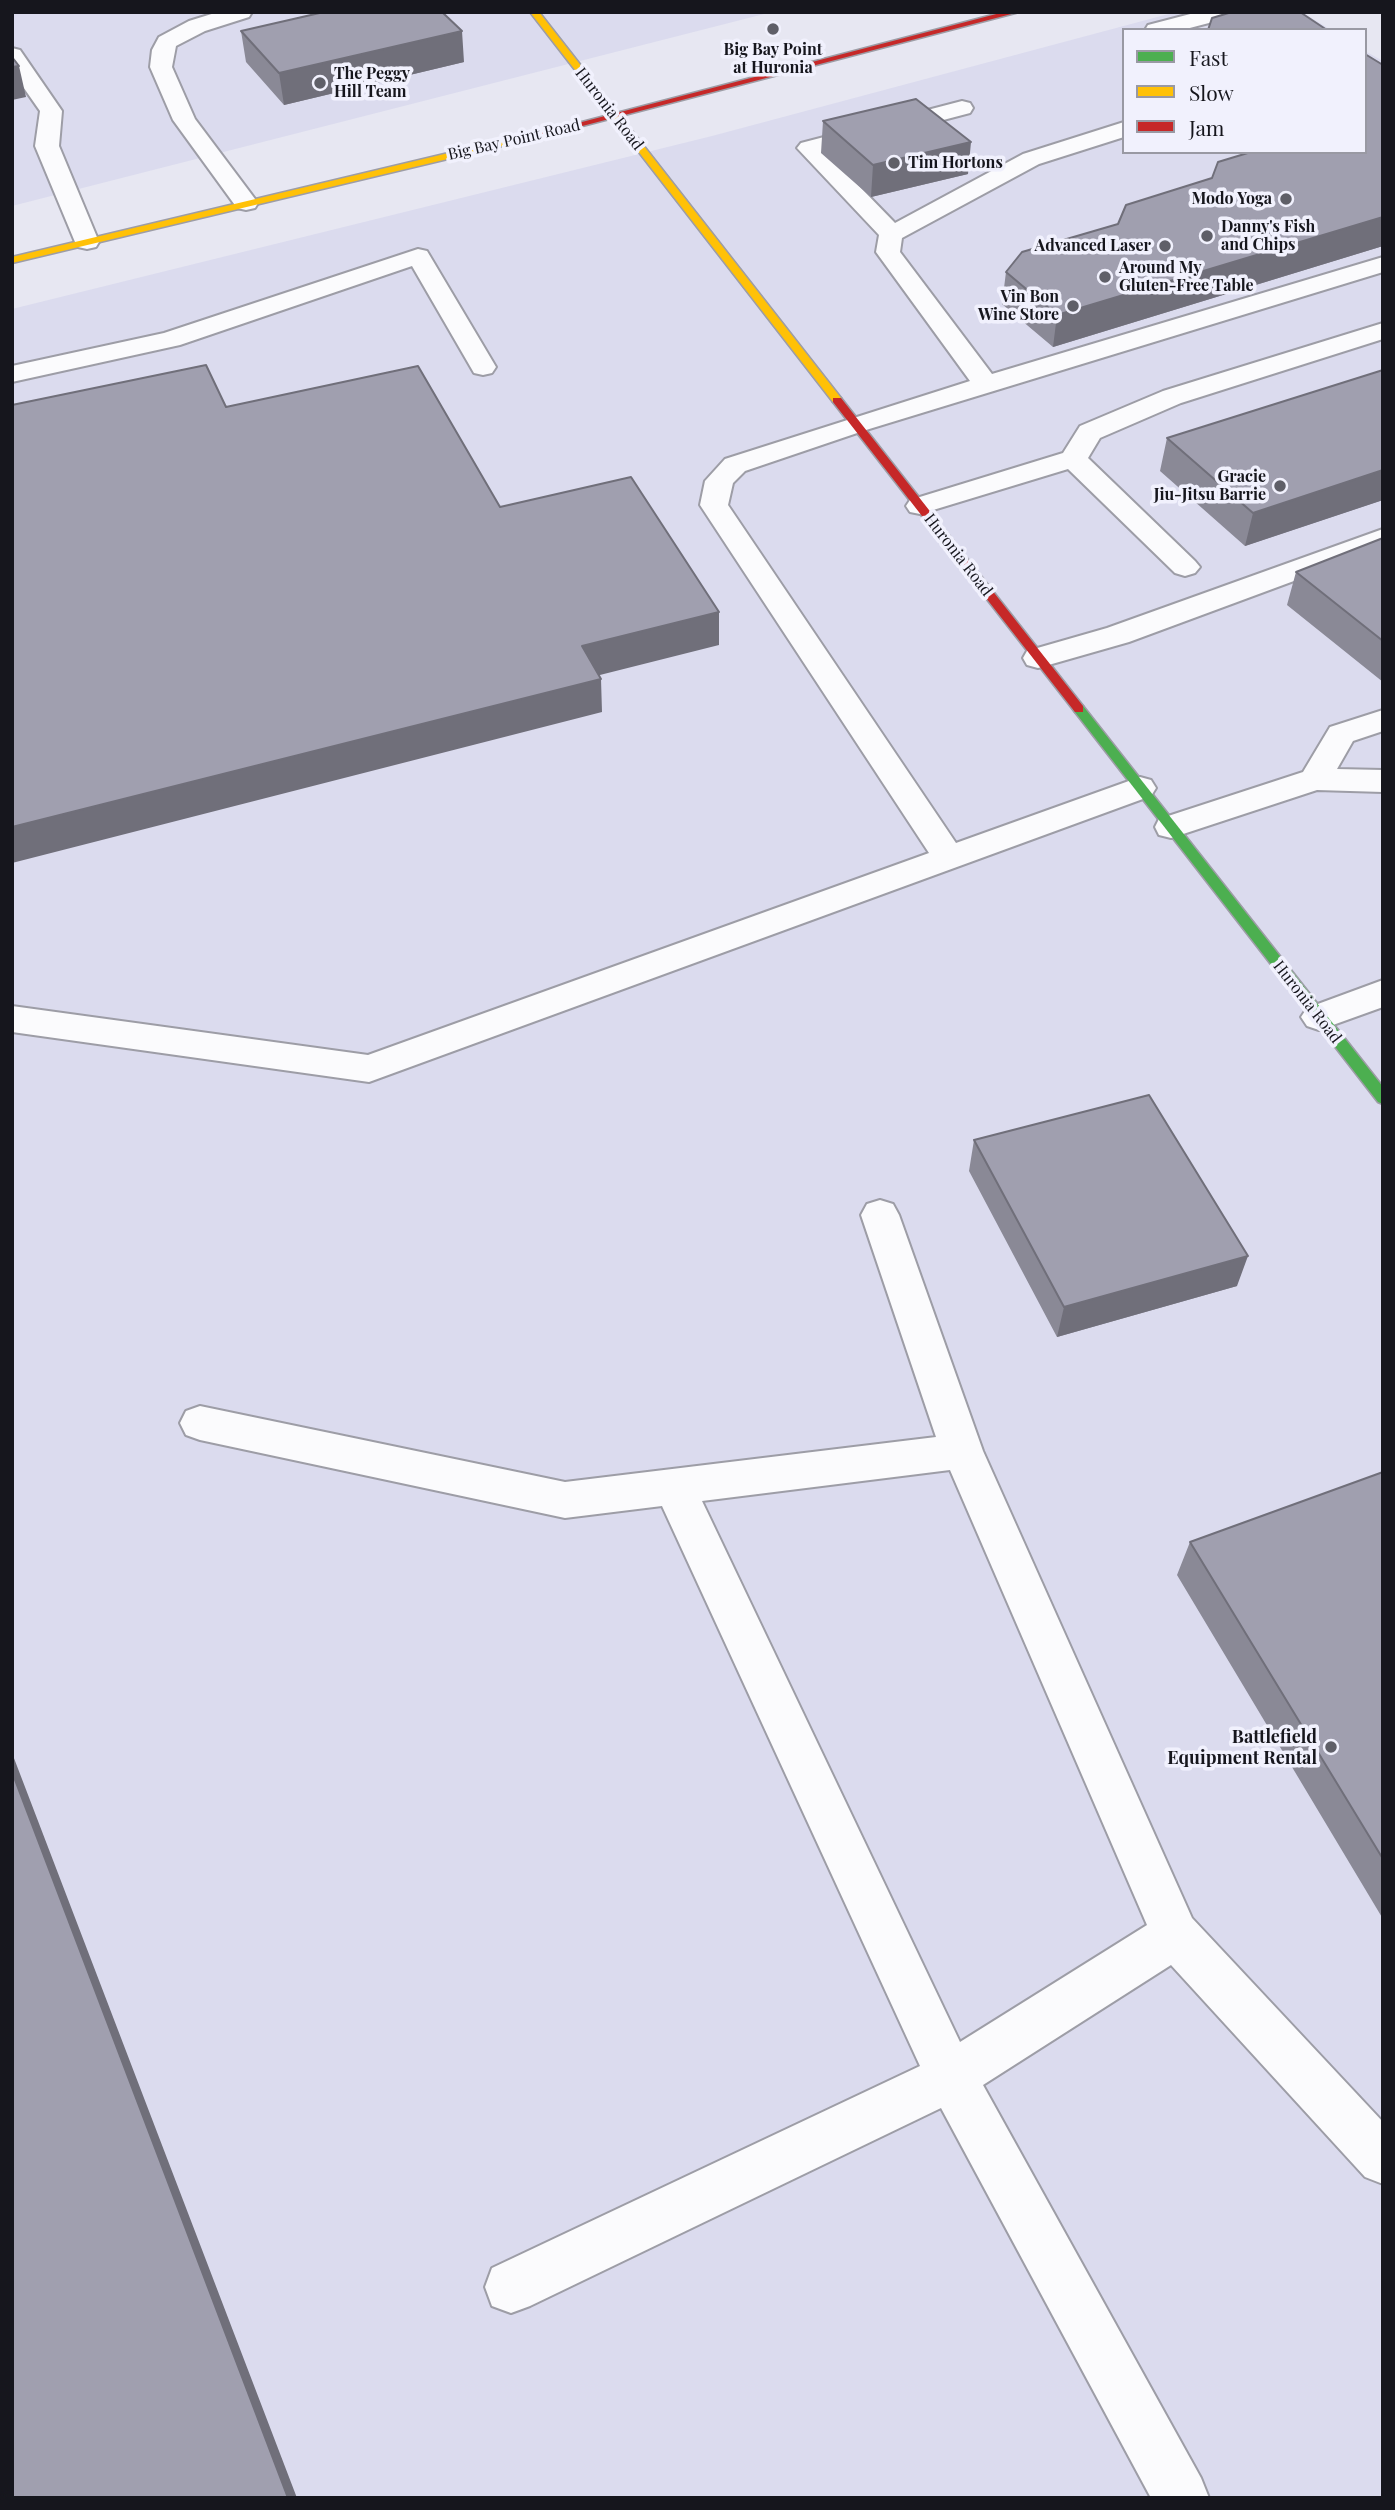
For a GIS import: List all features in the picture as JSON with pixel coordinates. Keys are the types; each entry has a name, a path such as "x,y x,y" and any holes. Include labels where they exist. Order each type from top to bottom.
{"main road":[{"name":"Huronia Road","path":"534,12 1383,1098"},
{"name":"Big Bay Point Road","path":"12,260 615,117 1014,12"}],"lane":[{"path":"241,12 197,26 167,41 161,67 184,120 246,203"},
{"path":"1164,28 1224,12"},
{"path":"12,55 51,111 47,146 87,242"},
{"path":"892,234 809,148 962,108"},
{"path":"987,386 888,253 892,234 1031,159 1122,130"},
{"path":"12,374 171,339 418,256 483,367"},
{"path":"949,858 714,505 719,481 735,465 856,424 1383,264"},
{"path":"920,506 1073,459 1090,432 1172,397 1383,331"},
{"path":"1073,459 1185,567"},
{"path":"1038,658 1118,635 1383,538"},
{"path":"1315,779 1341,734 1383,720"},
{"path":"1171,827 1315,779 1383,781"},
{"path":"12,1019 369,1069 1140,788"},
{"path":"1320,1017 1383,993"},
{"path":"880,1215 962,1451 1175,1935 1383,2159"},
{"path":"200,1423 565,1500 962,1451"},
{"path":"674,1487 951,2077 1181,2498"},
{"path":"510,2287 951,2077 1175,1935"}],"shaded area":[{"path":"12,12 772,12 12,206"},
{"path":"1176,12 1302,12 1328,28 1122,28 1122,154 1367,154 1367,52 1383,61 1383,2498 12,2498 12,309 712,136"}],"building":[{"path":"324,12 442,12 462,31 279,73 241,31"},
{"path":"1232,12 1300,12 1324,28 1209,28 1212,18"},
{"path":"1367,55 1383,65 1383,217 1057,315 1006,272 1022,252 1118,224 1126,205 1212,178 1218,162 1244,154 1367,154"},
{"path":"12,57 19,66 12,67"},
{"path":"916,99 971,142 873,165 823,121"},
{"path":"206,365 226,407 418,366 500,507 631,477 719,612 582,646 601,679 12,827 12,405"},
{"name":"Gracie Jiu-Jitsu Barrie","path":"1383,370 1383,470 1253,513 1167,438"},
{"path":"1383,538 1383,641 1296,572"},
{"path":"1149,1095 1248,1256 1064,1307 974,1140"},
{"name":"Battlefield Equipment Rental","path":"1383,1472 1383,1859 1190,1542"},
{"path":"12,1772 288,2498 12,2498"}],"traffic: fast":[{"path":"1079,709 1383,1098"}],"traffic: slow":[{"path":"534,12 837,400"},
{"path":"12,260 541,134"}],"traffic: jam":[{"path":"541,134 1015,12"},
{"path":"837,400 1079,709"}],"place":[{"name":"Big Bay Point at Huronia","path":"773,29"},
{"name":"The Peggy Hill Team","path":"320,83"},
{"name":"Tim Hortons","path":"894,163"},
{"name":"Modo Yoga","path":"1286,199"},
{"name":"Danny's Fish and Chips","path":"1207,236"},
{"name":"Advanced Laser","path":"1165,246"},
{"name":"Around My Gluten-Free Table","path":"1105,277"},
{"name":"Vin Bon Wine Store","path":"1073,306"},
{"name":"Gracie Jiu-Jitsu Barrie","path":"1280,486"},
{"name":"Battlefield Equipment Rental","path":"1331,1747"}]}
